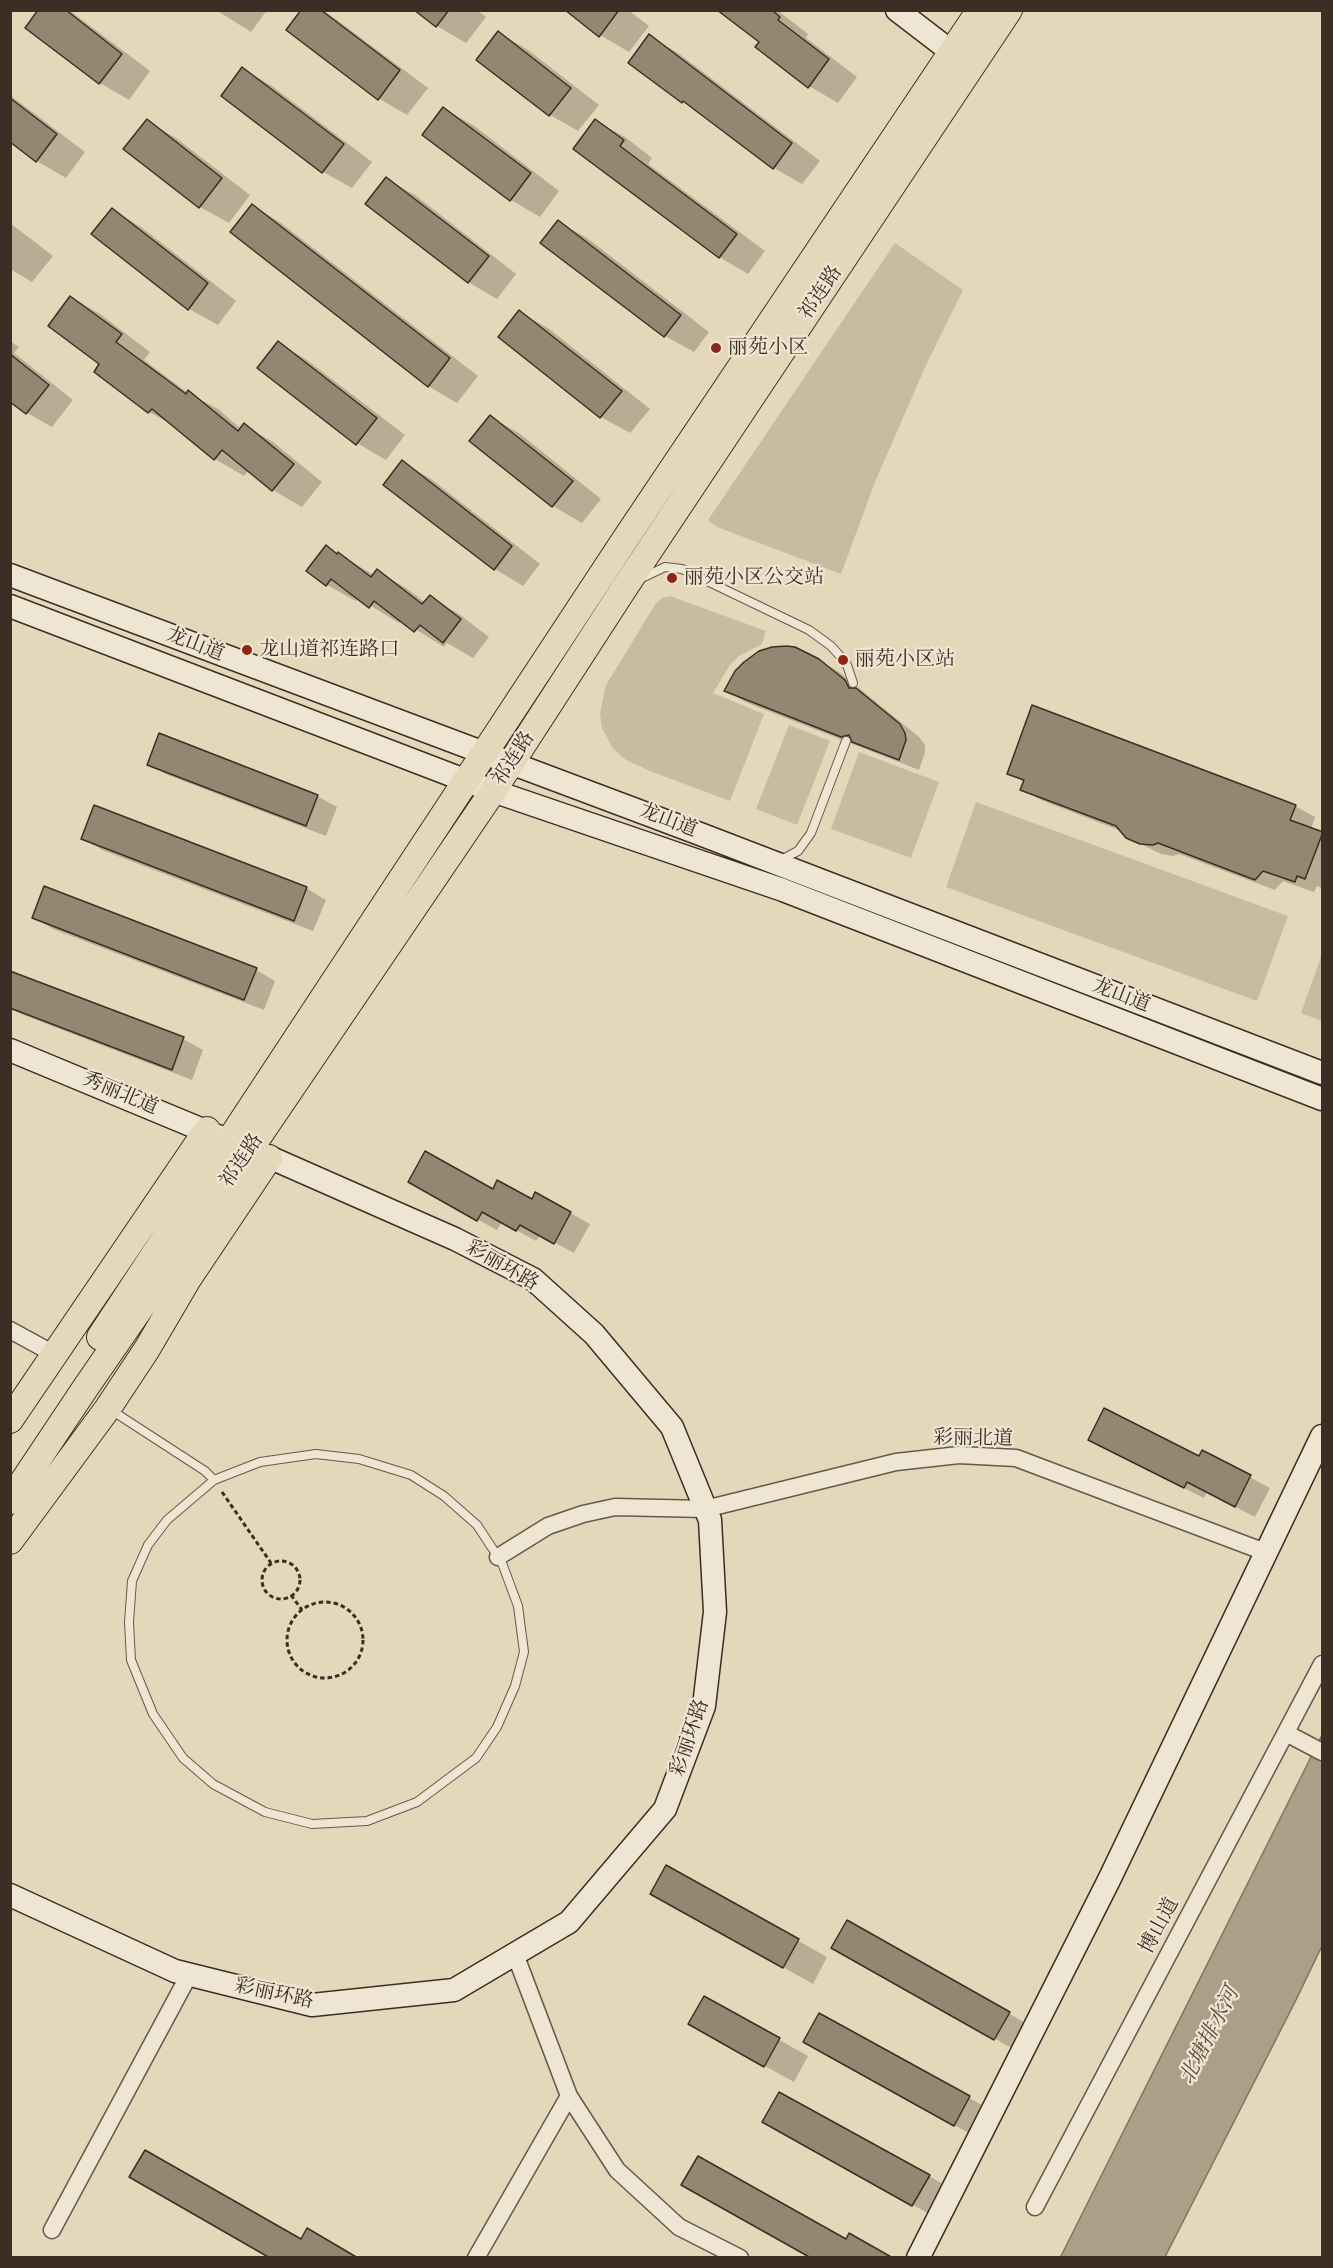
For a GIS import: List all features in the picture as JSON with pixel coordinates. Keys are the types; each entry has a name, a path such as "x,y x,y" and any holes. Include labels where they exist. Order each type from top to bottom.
{"main road":[{"name":"祁连路","path":"10,1469 511,763 965,56 980,10"},
{"name":"祁连路","path":"10,1502 86,1387 467,780 624,541 965,56 1009,10"},
{"path":"10,1420 56,1354 239,1145"},
{"path":"10,1541 108,1408 147,1349 188,1279 239,1145"}],"street":[{"path":"897,10 965,56"},
{"path":"911,10 965,56"},
{"name":"龙山道","path":"10,575 773,862 1323,1073"},
{"name":"龙山道","path":"10,606 493,790 783,890 1323,1099"},
{"name":"秀丽北道","path":"10,1050 239,1145"},
{"name":"彩丽环路","path":"10,1895 175,1971 312,2005 454,1990 569,1922 665,1809 704,1706 715,1612 710,1520 672,1427 594,1335 534,1279 455,1239 239,1145"},
{"path":"10,1330 56,1354"},
{"path":"918,2258 1109,1880 1265,1552 1323,1436"},
{"name":"彩丽北道","path":"498,1557 548,1526 583,1514 615,1507 705,1509 896,1462 959,1455 1016,1458 1265,1552"},
{"name":"博山道","path":"1035,2207 1323,1664"},
{"path":"1286,1733 1323,1752"},
{"path":"515,1954 569,2096 617,2170 679,2227 740,2258"},
{"path":"52,2229 189,1975"},
{"path":"476,2258 569,2096"}],"lane":[{"path":"625,587 660,568 672,567 682,570 809,630 831,646 840,656 847,665 853,683"},
{"path":"773,862 790,856 805,844 846,741"},
{"path":"108,1408 205,1471 214,1480"},
{"path":"316,1454 359,1459 411,1475 444,1497 477,1525 498,1557 518,1606 524,1652 515,1686 497,1727 476,1758 417,1802 367,1821 312,1824 265,1812 213,1784 183,1758 153,1714 131,1660 129,1622 132,1581 148,1545 167,1520 214,1480 260,1462 294,1457 316,1454"}],"path":[{"path":"214,1480 271,1563"},
{"path":"277,1561 290,1563 298,1572 299,1585 291,1595 280,1599 264,1589 263,1572 271,1563 277,1561"},
{"path":"291,1595 302,1610"},
{"path":"326,1602 350,1611 358,1621 363,1634 363,1646 358,1659 351,1668 341,1675 329,1678 306,1673 297,1665 290,1654 287,1642 291,1625 302,1610 314,1604 326,1602"}],"shaded area":[{"path":"895,243 963,290 927,363 875,482 841,574 717,527 708,520"},
{"path":"670,596 766,631 762,644 739,656 730,665 713,693 764,714 730,801 626,760 613,749 602,728 600,714 606,685 656,603"},
{"path":"789,725 830,741 797,825 756,809"},
{"path":"859,752 939,782 911,858 831,829"},
{"path":"976,802 1288,916 1257,1001 946,887"},
{"path":"1322,954 1322,1021 1301,1013"}],"water":[{"name":"北塘排水河","path":"1322,1735 1322,1946 1294,2004 1165,2257 1060,2258"}],"building":[{"path":"38,10 66,10 122,54 99,84 25,28"},
{"path":"301,10 321,10 400,70 378,100 286,30"},
{"path":"414,10 449,10 436,27"},
{"path":"565,10 619,10 599,37"},
{"path":"717,10 772,10 780,17 778,20 829,59 808,88 755,47 759,42"},
{"path":"498,31 571,88 549,116 476,60"},
{"path":"649,34 792,143 773,169 628,63"},
{"path":"242,67 344,144 322,173 221,96"},
{"path":"10,98 57,134 36,162 10,142"},
{"path":"443,107 531,173 510,201 422,135"},
{"path":"147,119 222,178 199,208 123,149"},
{"path":"595,119 624,140 620,146 737,234 719,258 573,149"},
{"path":"386,177 489,256 468,283 365,204"},
{"path":"252,204 450,358 428,387 230,232"},
{"path":"112,208 208,283 188,310 91,234"},
{"path":"558,220 681,315 664,337 540,243"},
{"path":"70,296 122,334 116,342 186,394 188,390 238,431 244,423 294,464 272,491 222,450 214,460 152,409 148,413 94,372 99,364 48,326"},
{"path":"519,310 622,391 600,418 498,337"},
{"path":"278,341 377,418 356,445 257,368"},
{"path":"10,354 49,385 26,414 10,402"},
{"path":"490,415 573,481 552,507 469,441"},
{"path":"402,460 512,546 494,570 383,485"},
{"path":"326,545 371,577 377,569 422,604 430,595 461,619 443,643 420,625 414,632 374,601 369,608 331,579 326,586 306,571"},
{"path":"786,646 795,647 819,659 845,680 849,688 856,688 900,724 906,740 899,760 852,742 849,735 841,737 724,691 735,671 759,651"},
{"path":"1032,705 1296,805 1290,820 1323,832 1305,879 1297,876 1295,882 1263,871 1255,880 1158,843 1140,844 1126,838 1116,826 1020,790 1024,780 1007,774"},
{"path":"159,733 318,795 306,826 147,765"},
{"path":"94,805 307,887 294,921 81,839"},
{"path":"44,886 257,968 244,1000 32,918"},
{"path":"10,971 184,1037 172,1070 10,1008"},
{"path":"425,1151 493,1189 497,1180 532,1199 535,1192 571,1212 554,1244 520,1225 516,1231 482,1212 477,1221 408,1182"},
{"path":"1104,1408 1199,1456 1202,1450 1251,1475 1235,1507 1187,1482 1184,1488 1088,1440"},
{"path":"666,1865 799,1939 783,1968 650,1894"},
{"path":"847,1920 1010,2012 994,2040 831,1948"},
{"path":"704,1996 780,2038 764,2067 688,2024"},
{"path":"819,2013 970,2096 954,2126 803,2042"},
{"path":"779,2092 930,2175 912,2206 762,2122"},
{"path":"145,2150 301,2239 307,2228 358,2258 270,2258 129,2177"},
{"path":"698,2156 846,2239 849,2233 893,2258 811,2258 681,2185"}],"place":[{"name":"丽苑小区","path":"716,348"},
{"name":"丽苑小区公交站","path":"672,578"},
{"name":"龙山道祁连路口","path":"247,650"},
{"name":"丽苑小区站","path":"843,660"}]}
